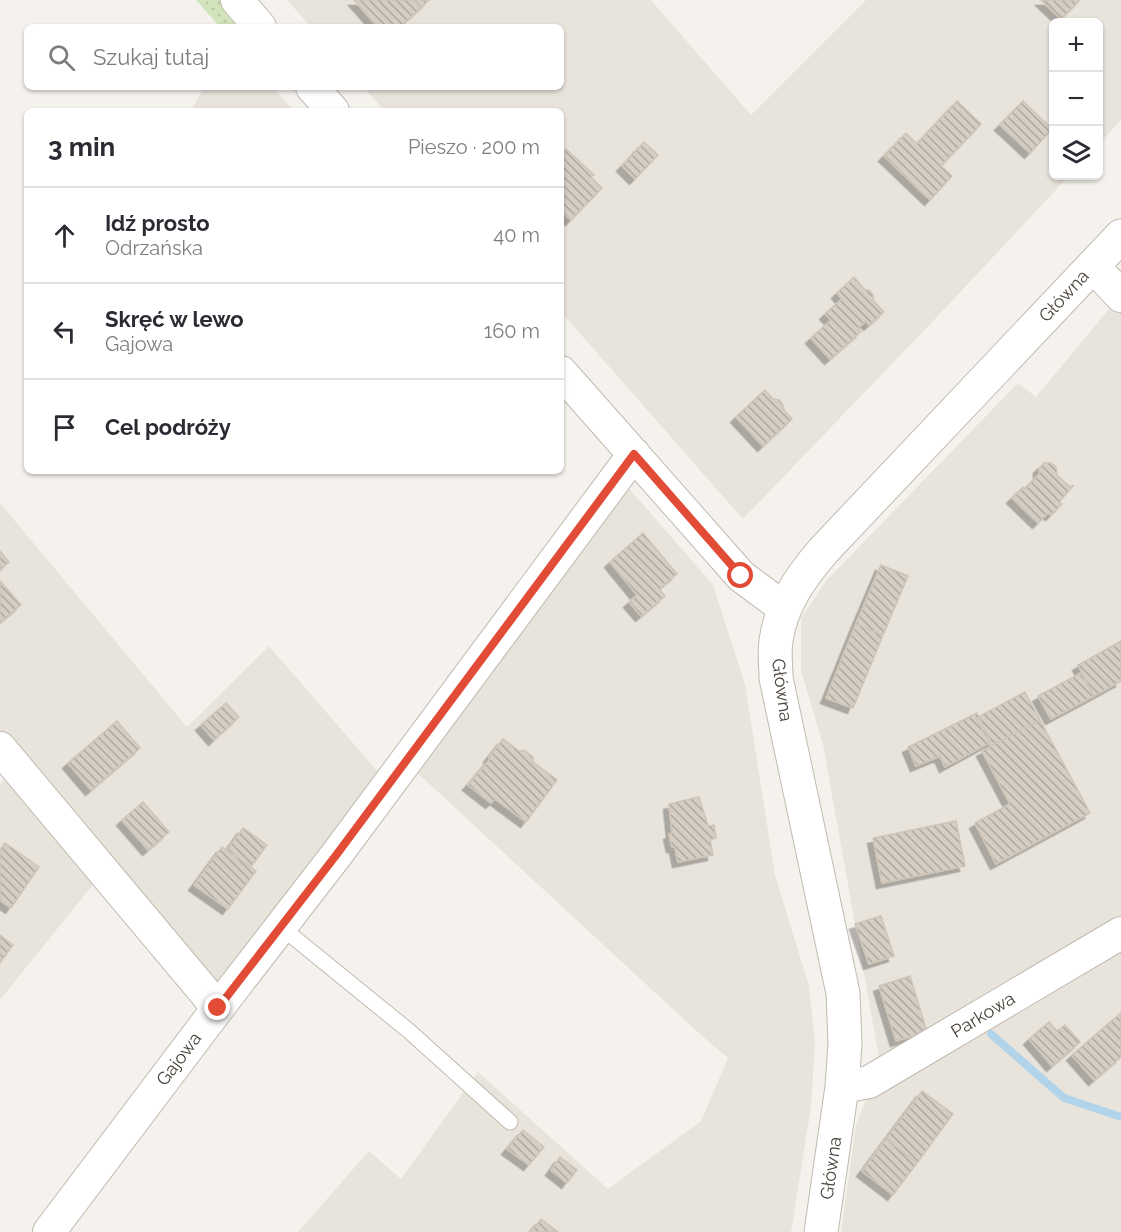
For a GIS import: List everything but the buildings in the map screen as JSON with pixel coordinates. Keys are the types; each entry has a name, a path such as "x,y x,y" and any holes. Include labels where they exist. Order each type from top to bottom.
{"street":[{"path":"237,0 257,24"},
{"path":"315,90 330,108"},
{"name":"Główna","path":"821,1232 842,1088 845,1043 843,993 776,678 776,642 784,608 802,577 823,551 1121,236"},
{"path":"1093,266 1121,296"},
{"path":"564,375 741,576 784,608"},
{"name":"Gajowa","path":"49,1232 337,854 634,454"},
{"path":"0,748 218,1008"},
{"name":"Parkowa","path":"842,1088 869,1082 1121,933"}],"lane":[{"path":"281,927 408,1031 510,1122"}],"shaded area":[{"path":"287,0 651,0 751,115 866,0 1121,0 1121,120 1103,140 1103,18 1049,18 1049,180 1065,180 743,519 564,315 564,108 382,108 366,90 564,90 564,24 308,24"},
{"path":"202,90 276,90 291,108 193,108"},
{"path":"1121,302 1121,1232 841,1232 856,1125 880,1063 823,745 801,670 801,618 827,580 1018,383 1036,397 1113,304"},
{"path":"627,486 713,585 745,684 775,875 809,986 815,1041 811,1107 791,1232 298,1232 369,1151 401,1179 478,1072 608,1189 701,1121 728,1058 411,767"},
{"path":"0,503 187,727 269,646 379,773 215,1000 104,871 0,1000 0,784 16,765 0,746"}],"green space":[{"path":"196,0 224,0 244,24 217,24"}],"waterway":[{"path":"991,1034 1064,1098 1121,1117"}],"route":[{"path":"218,1008 337,854 634,454 741,576"}]}
